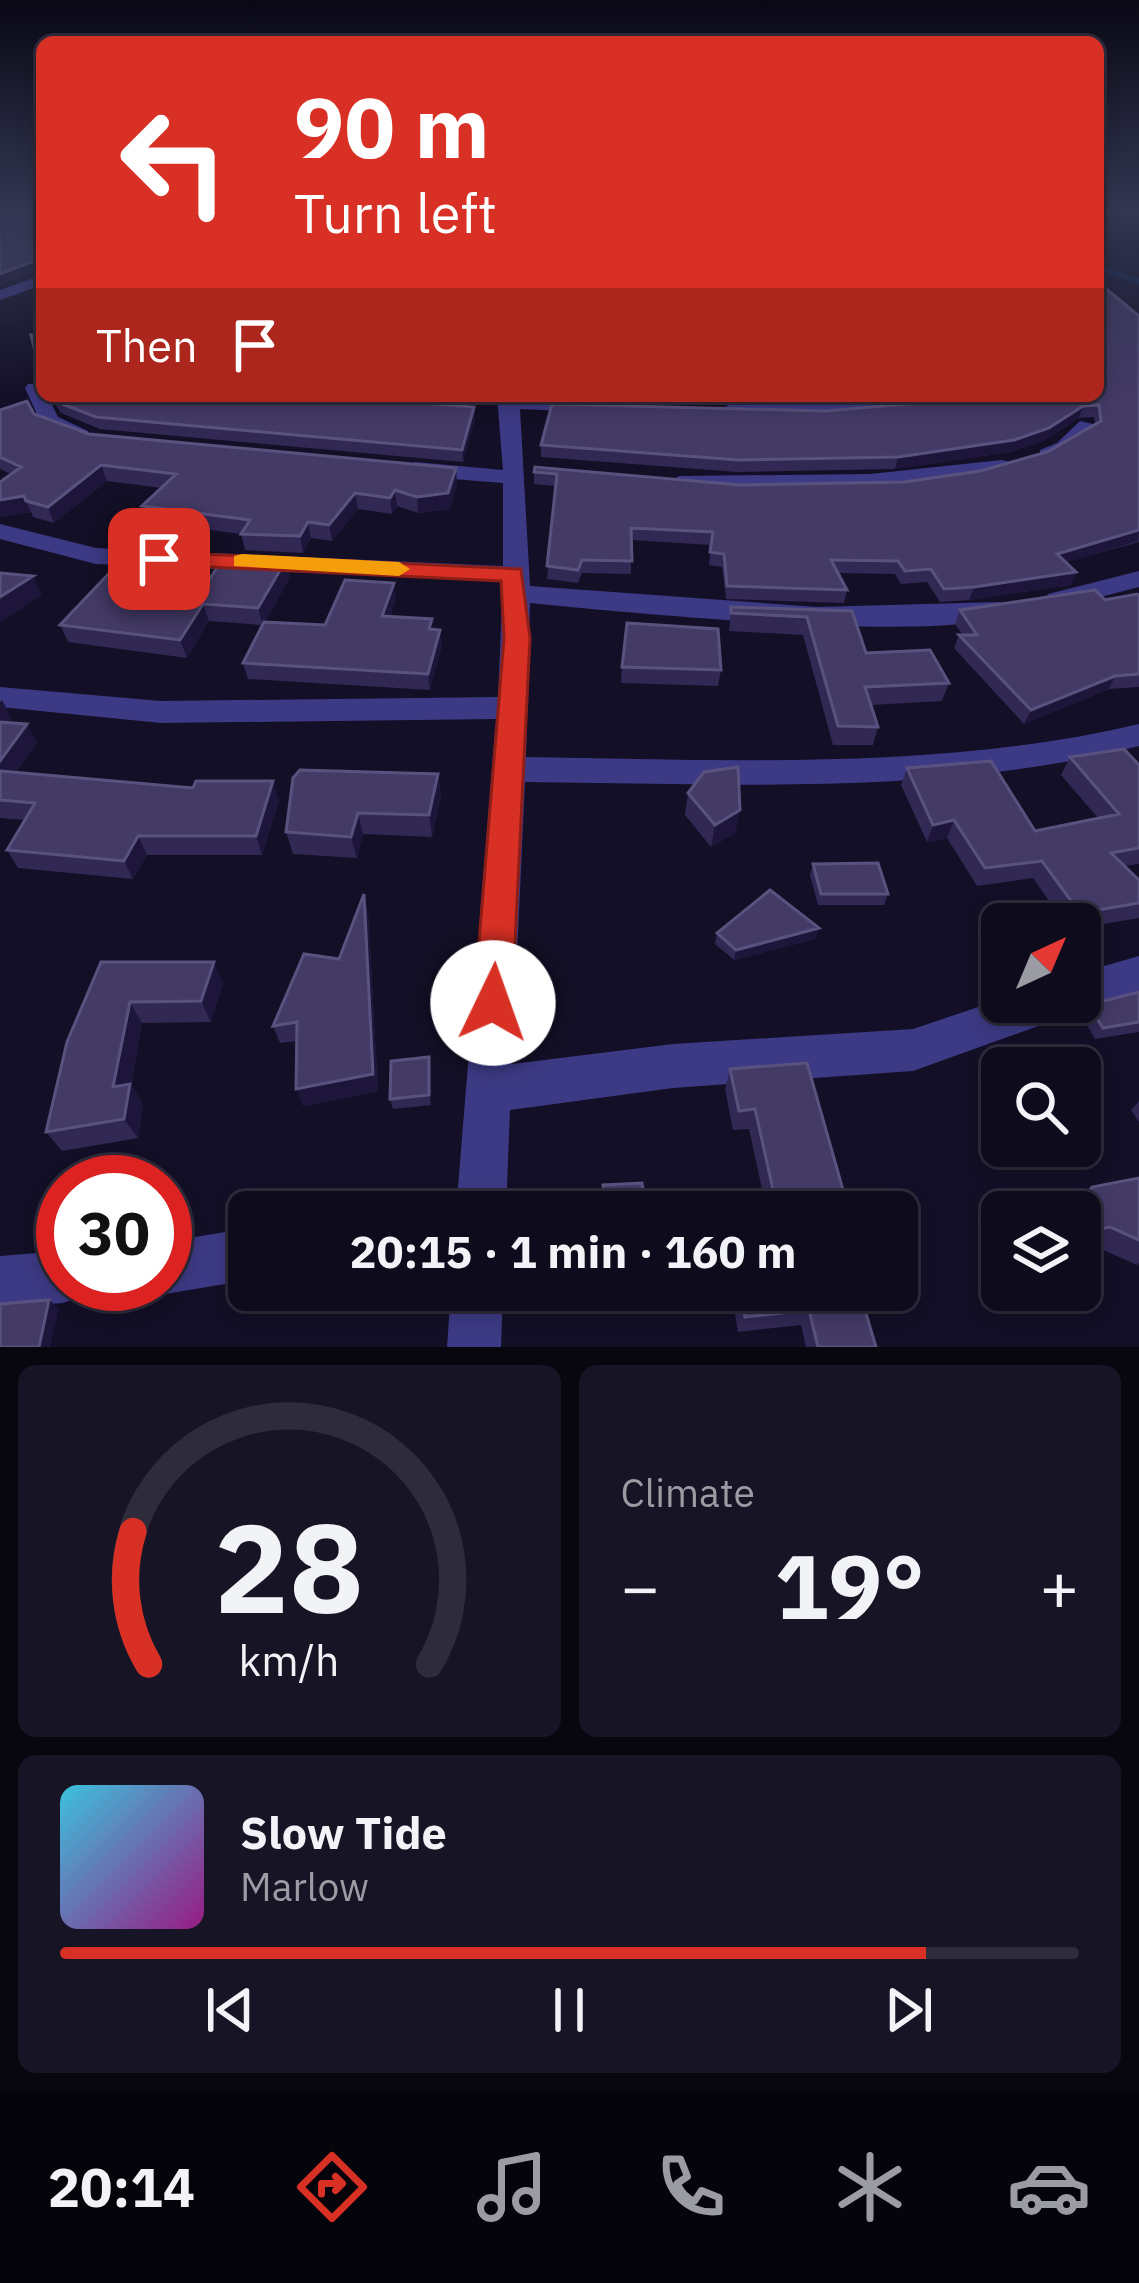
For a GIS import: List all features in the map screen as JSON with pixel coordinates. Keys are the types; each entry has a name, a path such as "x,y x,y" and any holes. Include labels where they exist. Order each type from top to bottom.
{"street":[{"path":"0,295 36,282"},
{"path":"41,402 50,421 95,439"},
{"path":"696,409 835,408 896,402"},
{"path":"483,1191 514,708 513,584 519,470 503,405 625,407"},
{"path":"648,481 870,481 970,473 1065,448 1087,425"},
{"path":"392,467 519,470"},
{"path":"0,531 96,556 513,584 730,614 864,619 1035,606 1139,579"},
{"path":"0,697 161,712 514,708"},
{"path":"510,769 783,773 967,761 1100,746 1139,735"},
{"path":"1101,986 1139,975"},
{"path":"488,1090 673,1066 913,1050 991,1023"},
{"path":"192,1264 228,1258"},
{"path":"0,1282 36,1279"},
{"path":"474,1347 476,1311"}],"building":[{"path":"1104,287 1139,316 1139,530 1057,554 1076,572 944,589 931,569 905,571 898,561 831,560 847,590 727,586 724,554 710,552 713,532 631,528 632,561 582,560 578,570 547,566 557,474 534,472 535,467 740,485 904,482 980,471 1047,452 1101,421 1099,405 1083,406 1049,428 1014,440 898,457 738,460 541,445 552,404 826,411 929,402 1104,402"},
{"path":"27,401 34,414 89,434 456,468 448,493 417,497 395,490 390,498 355,493 329,525 308,522 300,536 241,534 250,520 142,506 176,474 101,465 48,507 26,501 24,496 0,500 0,482 21,467 0,457 0,410"},
{"path":"57,402 410,402 474,407 462,450 96,417"},
{"path":"224,557 286,560 258,608 203,604 180,640 60,625 115,567 209,580"},
{"path":"0,573 33,576 0,597"},
{"path":"345,580 394,583 382,616 432,619 429,629 440,630 428,674 243,663 264,622 325,625"},
{"path":"1095,590 1105,600 1139,595 1139,674 1115,676 1031,710 959,635 977,635 960,610"},
{"path":"731,607 852,611 866,653 930,650 949,683 865,687 878,727 838,726 807,617 731,613"},
{"path":"627,623 718,629 721,670 622,667"},
{"path":"0,722 27,724 0,761"},
{"path":"1124,749 1139,765 1139,848 1111,853 1139,880 1139,903 1101,909 1101,903 1073,903 1042,861 985,868 954,820 933,825 907,768 991,761 1035,831 1119,814 1070,757"},
{"path":"738,767 740,810 715,825 688,793 704,772"},
{"path":"300,770 438,774 429,815 358,813 351,837 286,832 293,778"},
{"path":"0,771 193,788 196,781 273,781 256,836 138,836 124,861 7,850 35,803 0,800"},
{"path":"878,863 888,894 821,894 813,864"},
{"path":"770,890 819,928 736,950 717,933"},
{"path":"364,894 373,1074 296,1089 297,1022 273,1026 304,954 339,959"},
{"path":"101,962 214,962 201,1001 130,1002 113,1087 130,1084 124,1119 46,1132 67,1042"},
{"path":"1139,992 1139,1022 1103,1028 1101,1002"},
{"path":"429,1057 429,1095 390,1099 391,1061"},
{"path":"807,1063 843,1191 773,1191 755,1109 739,1111 730,1069"},
{"path":"1139,1178 1139,1240 1110,1227 1101,1229 1101,1191 1089,1191"},
{"path":"642,1183 643,1191 604,1191 603,1185"},
{"path":"36,1301 36,1311 47,1311 39,1347 0,1347 0,1304"},
{"path":"744,1311 800,1311 745,1317"},
{"path":"809,1311 865,1311 876,1347 818,1347"}],"waterway":[{"path":"1117,274 1139,282"}],"slow traffic":[{"path":"242,561 399,569"}],"route":[{"path":"159,559 512,574 517,638 493,1003"}]}
